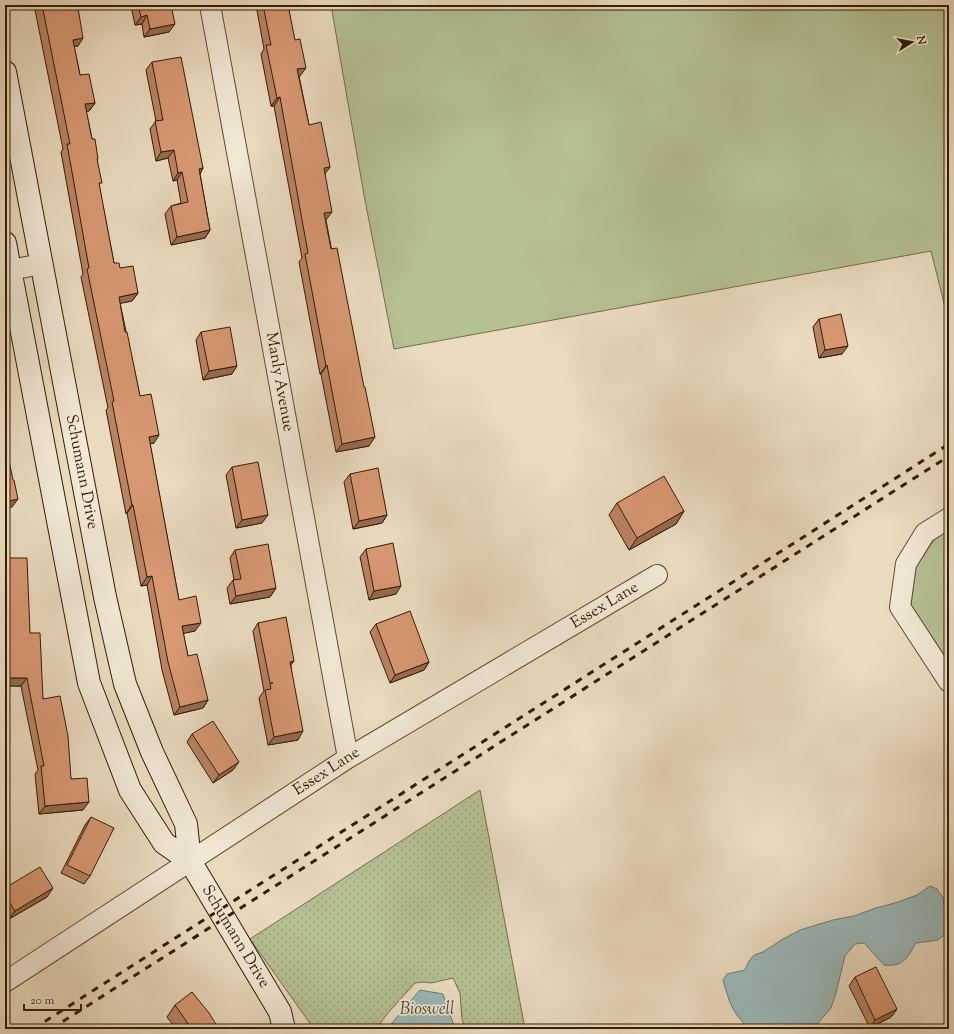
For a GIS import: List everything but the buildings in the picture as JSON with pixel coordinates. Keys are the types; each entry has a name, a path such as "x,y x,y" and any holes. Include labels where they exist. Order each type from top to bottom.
{"street":[{"name":"Manly Avenue","path":"210,5 348,758"},
{"name":"Schumann Drive","path":"5,72 122,675 152,752 186,824 190,861 282,1021 300,1029"},
{"name":"Schumann Drive","path":"5,244 7,271 90,683 130,790 164,843 190,861"},
{"path":"7,271 42,264"},
{"path":"50,480 82,473"},
{"path":"949,518 925,533 906,564 900,607 949,682"},
{"name":"Essex Lane","path":"5,982 348,758 657,575"},
{"path":"90,683 122,675"}],"green space":[{"path":"331,5 949,5 949,323 931,251 394,349 364,195"},
{"path":"949,530 949,662 911,605 916,567 934,540"},
{"path":"480,790 525,1029 465,1029 462,1019 460,993 453,978 431,983 415,983 387,1014 376,1029 314,1029 250,939"}],"water":[{"path":"930,886 937,889 943,898 948,925 944,935 938,940 916,943 907,957 901,963 896,965 884,965 864,943 855,944 845,956 831,1008 813,1029 749,1029 738,1017 730,1001 723,980 727,974 745,970 749,961 754,955 763,952 800,930 833,920 854,916 898,902 917,895"},
{"name":"Bioswell","path":"420,990 443,994 455,1029 387,1029"}],"railway":[{"path":"33,1029 949,444"},
{"path":"51,1029 949,456"}]}
